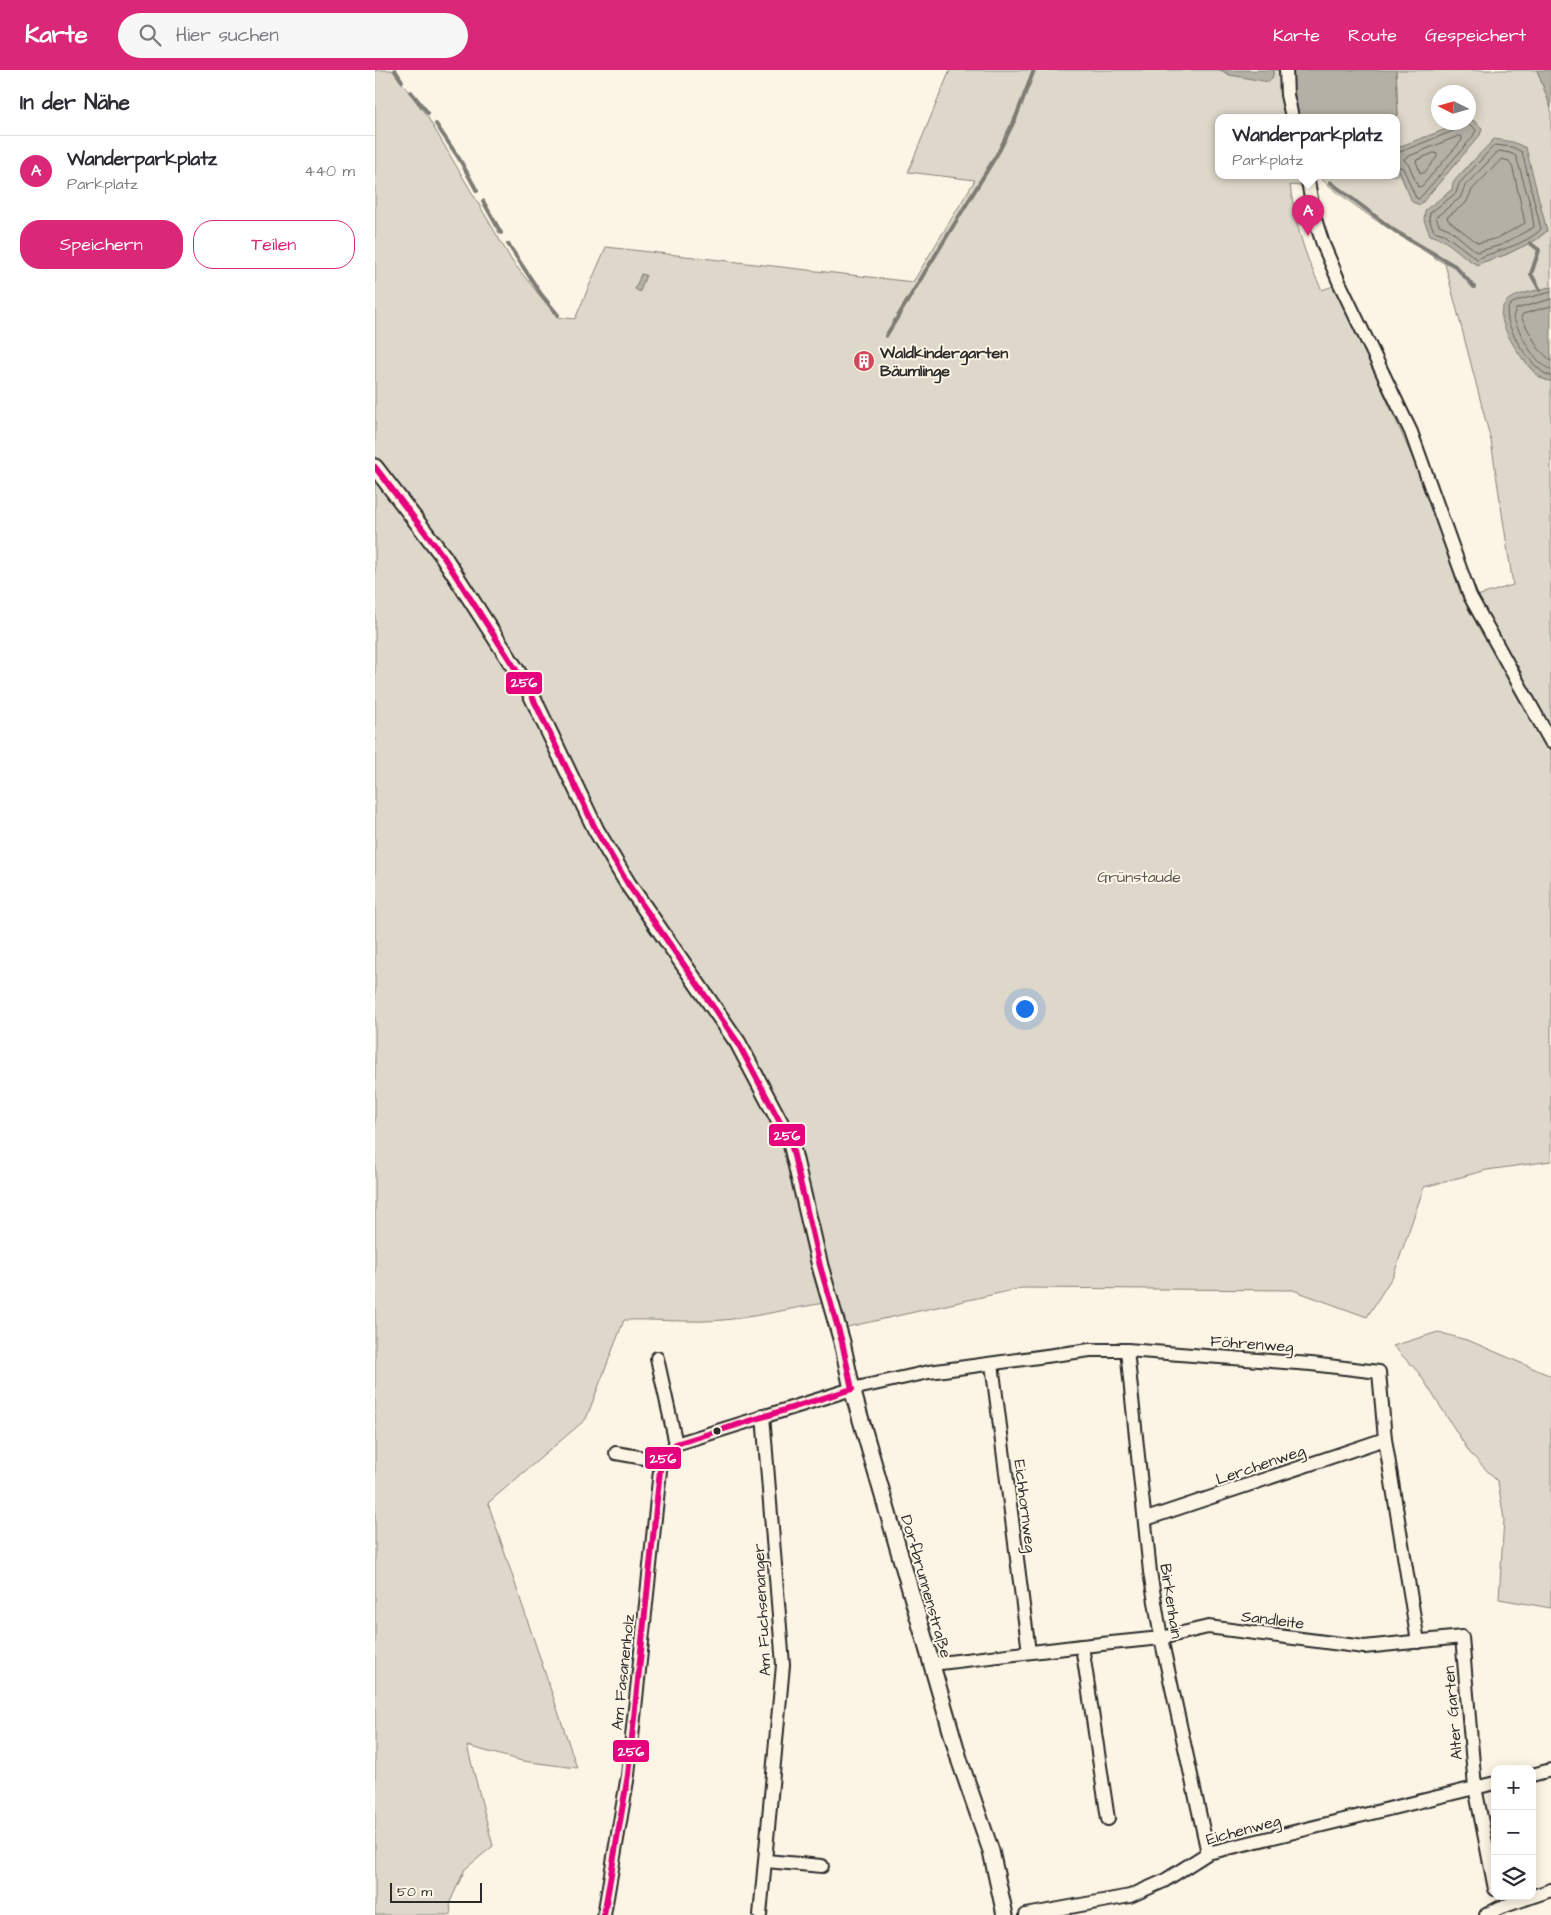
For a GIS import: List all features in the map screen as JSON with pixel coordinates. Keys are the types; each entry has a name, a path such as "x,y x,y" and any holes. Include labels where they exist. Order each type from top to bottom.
{"street":[{"path":"1286,70 1287,95 1291,114"},
{"path":"1308,179 1314,216 1323,244 1411,432 1471,596 1551,742"},
{"name":"Dorfbrunnenstraße","path":"375,467 443,556 529,690 596,830 628,884 738,1042 791,1143 820,1266 842,1342 852,1389 960,1762 991,1851 1005,1915"},
{"name":"Föhrenweg","path":"852,1389 929,1372 1090,1350 1127,1350 1311,1364 1379,1372 1385,1439 1417,1642"},
{"name":"Birkenhain","path":"1127,1350 1150,1572 1161,1638 1208,1853"},
{"path":"657,1358 676,1444"},
{"name":"Eichhornweg","path":"992,1364 1029,1652"},
{"path":"616,1454 661,1461 676,1444 852,1389"},
{"name":"Am Fuchsenanger","path":"760,1915 783,1664 763,1416"},
{"name":"Lerchenweg","path":"1146,1519 1385,1439"},
{"name":"Am Fasanenholz","path":"604,1915 628,1775 661,1461"},
{"name":"Sandleite","path":"932,1664 1161,1638 1208,1627 1364,1646 1462,1637"},
{"name":"Alter Garten","path":"1462,1637 1475,1787 1491,1869"},
{"path":"1082,1646 1108,1819"},
{"path":"1536,1773 1551,1770"},
{"path":"1475,1787 1491,1784"},
{"name":"Eichenweg","path":"1026,1915 1130,1896 1164,1881 1208,1853 1475,1787"},
{"path":"766,1862 822,1866"},
{"path":"1486,1915 1497,1902 1551,1890"}],"green space":[{"name":"Grünstaude","path":"375,70 392,70 427,116 512,261 557,317 575,319 606,247 913,282 975,180 908,172 950,70 1220,70 1230,75 1272,78 1274,70 1293,70 1293,88 1298,114 1215,114 1215,179 1315,179 1305,184 1305,190 1301,186 1290,185 1301,239 1310,264 1322,290 1336,285 1474,597 1513,585 1491,441 1445,264 1365,212 1322,179 1400,179 1400,173 1405,186 1420,205 1480,135 1482,128 1476,123 1476,85 1431,85 1431,130 1444,130 1400,147 1400,114 1398,114 1396,70 1537,70 1551,108 1551,287 1540,290 1523,359 1539,376 1551,381 1551,1161 1487,1170 1424,1187 1394,1274 1367,1317 1293,1290 1022,1288 834,1330 825,1303 723,1320 624,1320 586,1419 488,1503 577,1768 522,1761 467,1746 493,1846 465,1869 450,1902 451,1915 375,1915","holes":["1527,155 1547,231 1536,240 1505,255 1478,265 1472,262 1442,238 1445,194 1452,190 1454,182 1471,162"]},
{"path":"1438,1332 1470,1341 1551,1376 1551,1608 1499,1599 1504,1519 1498,1482 1470,1453 1419,1373 1393,1346"}],"water":[{"path":"1220,70 1274,70 1269,82 1230,75"},
{"path":"1293,70 1396,70 1398,114 1298,114 1293,88"},
{"path":"1537,70 1551,70 1551,108"},
{"path":"1476,123 1482,128 1480,135 1420,205 1412,202 1400,172 1401,146 1444,130 1476,130"},
{"path":"1494,139 1513,142 1526,148 1547,231 1536,240 1505,255 1478,265 1444,241 1430,235 1424,220 1425,210 1452,190 1453,182"},
{"path":"641,274 646,275 640,292 635,289"},
{"path":"1551,287 1551,381 1536,374 1528,366 1508,336 1501,314 1504,305 1510,299 1527,292"}],"waterway":[{"path":"395,70 402,81"},
{"path":"886,336 999,151 1016,117 1034,70"},
{"path":"411,92 428,113"},
{"path":"436,124 460,160 477,191"},
{"path":"1330,182 1395,231 1455,266 1474,287"},
{"path":"483,201 501,233"},
{"path":"1530,243 1539,250 1531,274 1540,290"},
{"path":"508,244 541,294 558,315"}],"transit line":[{"name":"256","path":"375,467 443,556 529,690 596,830 628,884 738,1043 791,1143 820,1266 842,1342 852,1389"},
{"name":"256","path":"604,1915 628,1775 661,1461 676,1444 852,1389"}],"place":[{"name":"Wanderparkplatz","path":"1308,236"},
{"name":"Waldkindergarten Bäumlinge","path":"864,361"}]}
